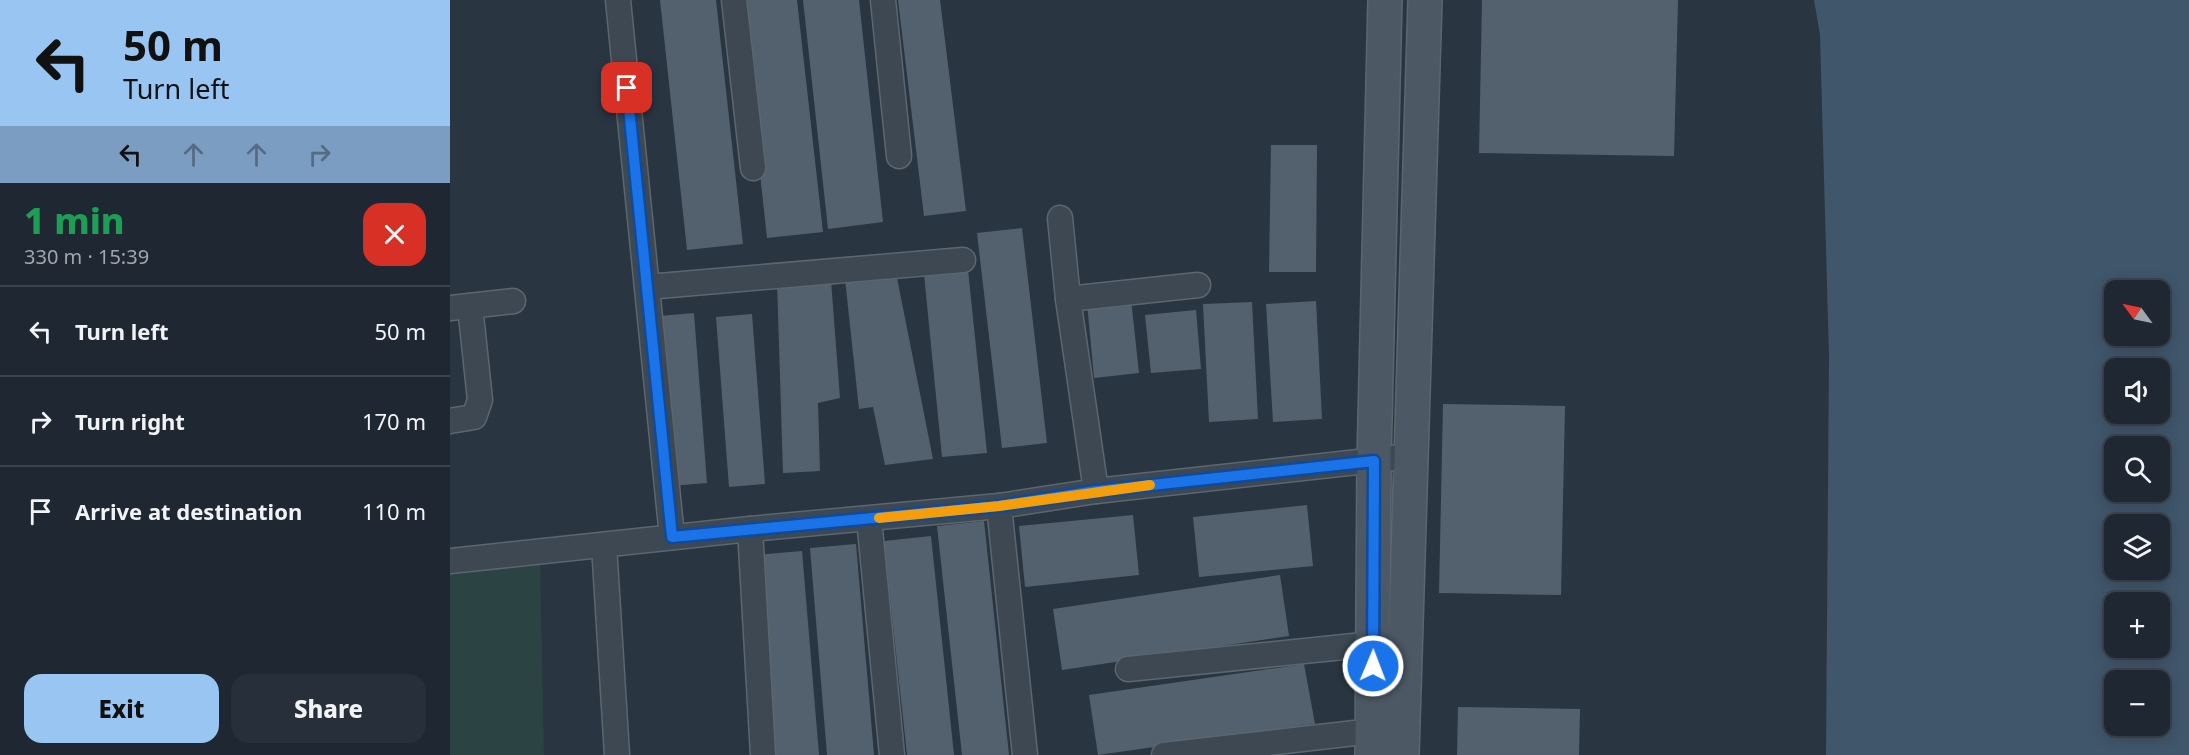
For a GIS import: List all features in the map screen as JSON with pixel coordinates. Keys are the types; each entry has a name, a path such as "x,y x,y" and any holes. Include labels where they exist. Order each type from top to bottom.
{"street":[{"path":"618,0 672,537"},
{"path":"734,0 753,168"},
{"path":"883,0 899,156"},
{"path":"1164,755 1372,743 1374,461 1385,0"},
{"path":"1402,755 1425,0"},
{"path":"1060,218 1068,299 1096,491"},
{"path":"647,287 963,260"},
{"path":"1068,299 1198,285"},
{"path":"450,421 474,417 480,400 460,307 513,301"},
{"path":"1377,354 1415,351"},
{"path":"450,561 750,529 999,506 1096,491 1412,456"},
{"path":"999,506 1025,755"},
{"path":"868,519 891,755"},
{"path":"750,529 763,755"},
{"path":"604,544 617,755"},
{"path":"1128,669 1373,644"}],"green space":[{"path":"540,559 544,755 450,755 450,569"}],"water":[{"path":"1814,0 2189,0 2189,755 1826,755 1829,356 1820,35"}],"building":[{"path":"660,0 716,0 743,244 687,250"},
{"path":"741,0 797,0 823,232 767,238"},
{"path":"803,0 859,0 883,222 828,229"},
{"path":"898,0 940,0 966,211 924,216"},
{"path":"1482,0 1678,0 1674,156 1479,153"},
{"path":"1271,145 1317,145 1316,272 1269,272"},
{"path":"1022,228 1047,443 1002,448 977,233"},
{"path":"968,270 987,453 942,457 924,274"},
{"path":"896,273 933,459 885,465 873,407 859,409 845,279"},
{"path":"831,280 840,398 818,403 820,471 783,473 777,281"},
{"path":"1131,299 1139,373 1094,378 1087,303"},
{"path":"1316,301 1322,419 1273,422 1266,304"},
{"path":"1252,302 1258,419 1209,422 1203,304"},
{"path":"1196,310 1201,369 1151,373 1145,315"},
{"path":"694,313 707,483 671,486 659,316"},
{"path":"752,314 765,484 729,487 716,317"},
{"path":"1443,404 1565,406 1561,595 1439,593"},
{"path":"1307,505 1313,566 1199,577 1193,517"},
{"path":"1133,515 1139,575 1025,587 1019,526"},
{"path":"984,521 1009,755 962,755 937,526"},
{"path":"931,536 954,755 907,755 884,541"},
{"path":"856,544 874,755 827,755 810,548"},
{"path":"802,551 819,755 772,755 755,555"},
{"path":"1280,575 1289,636 1062,670 1053,609"},
{"path":"1304,664 1315,724 1098,755 1089,695"},
{"path":"1458,707 1580,709 1579,755 1457,755"}],"slow traffic":[{"path":"879,518 999,506 1150,485"}],"route":[{"path":"627,88 672,537 999,506 1096,491 1374,461 1373,666"}]}
